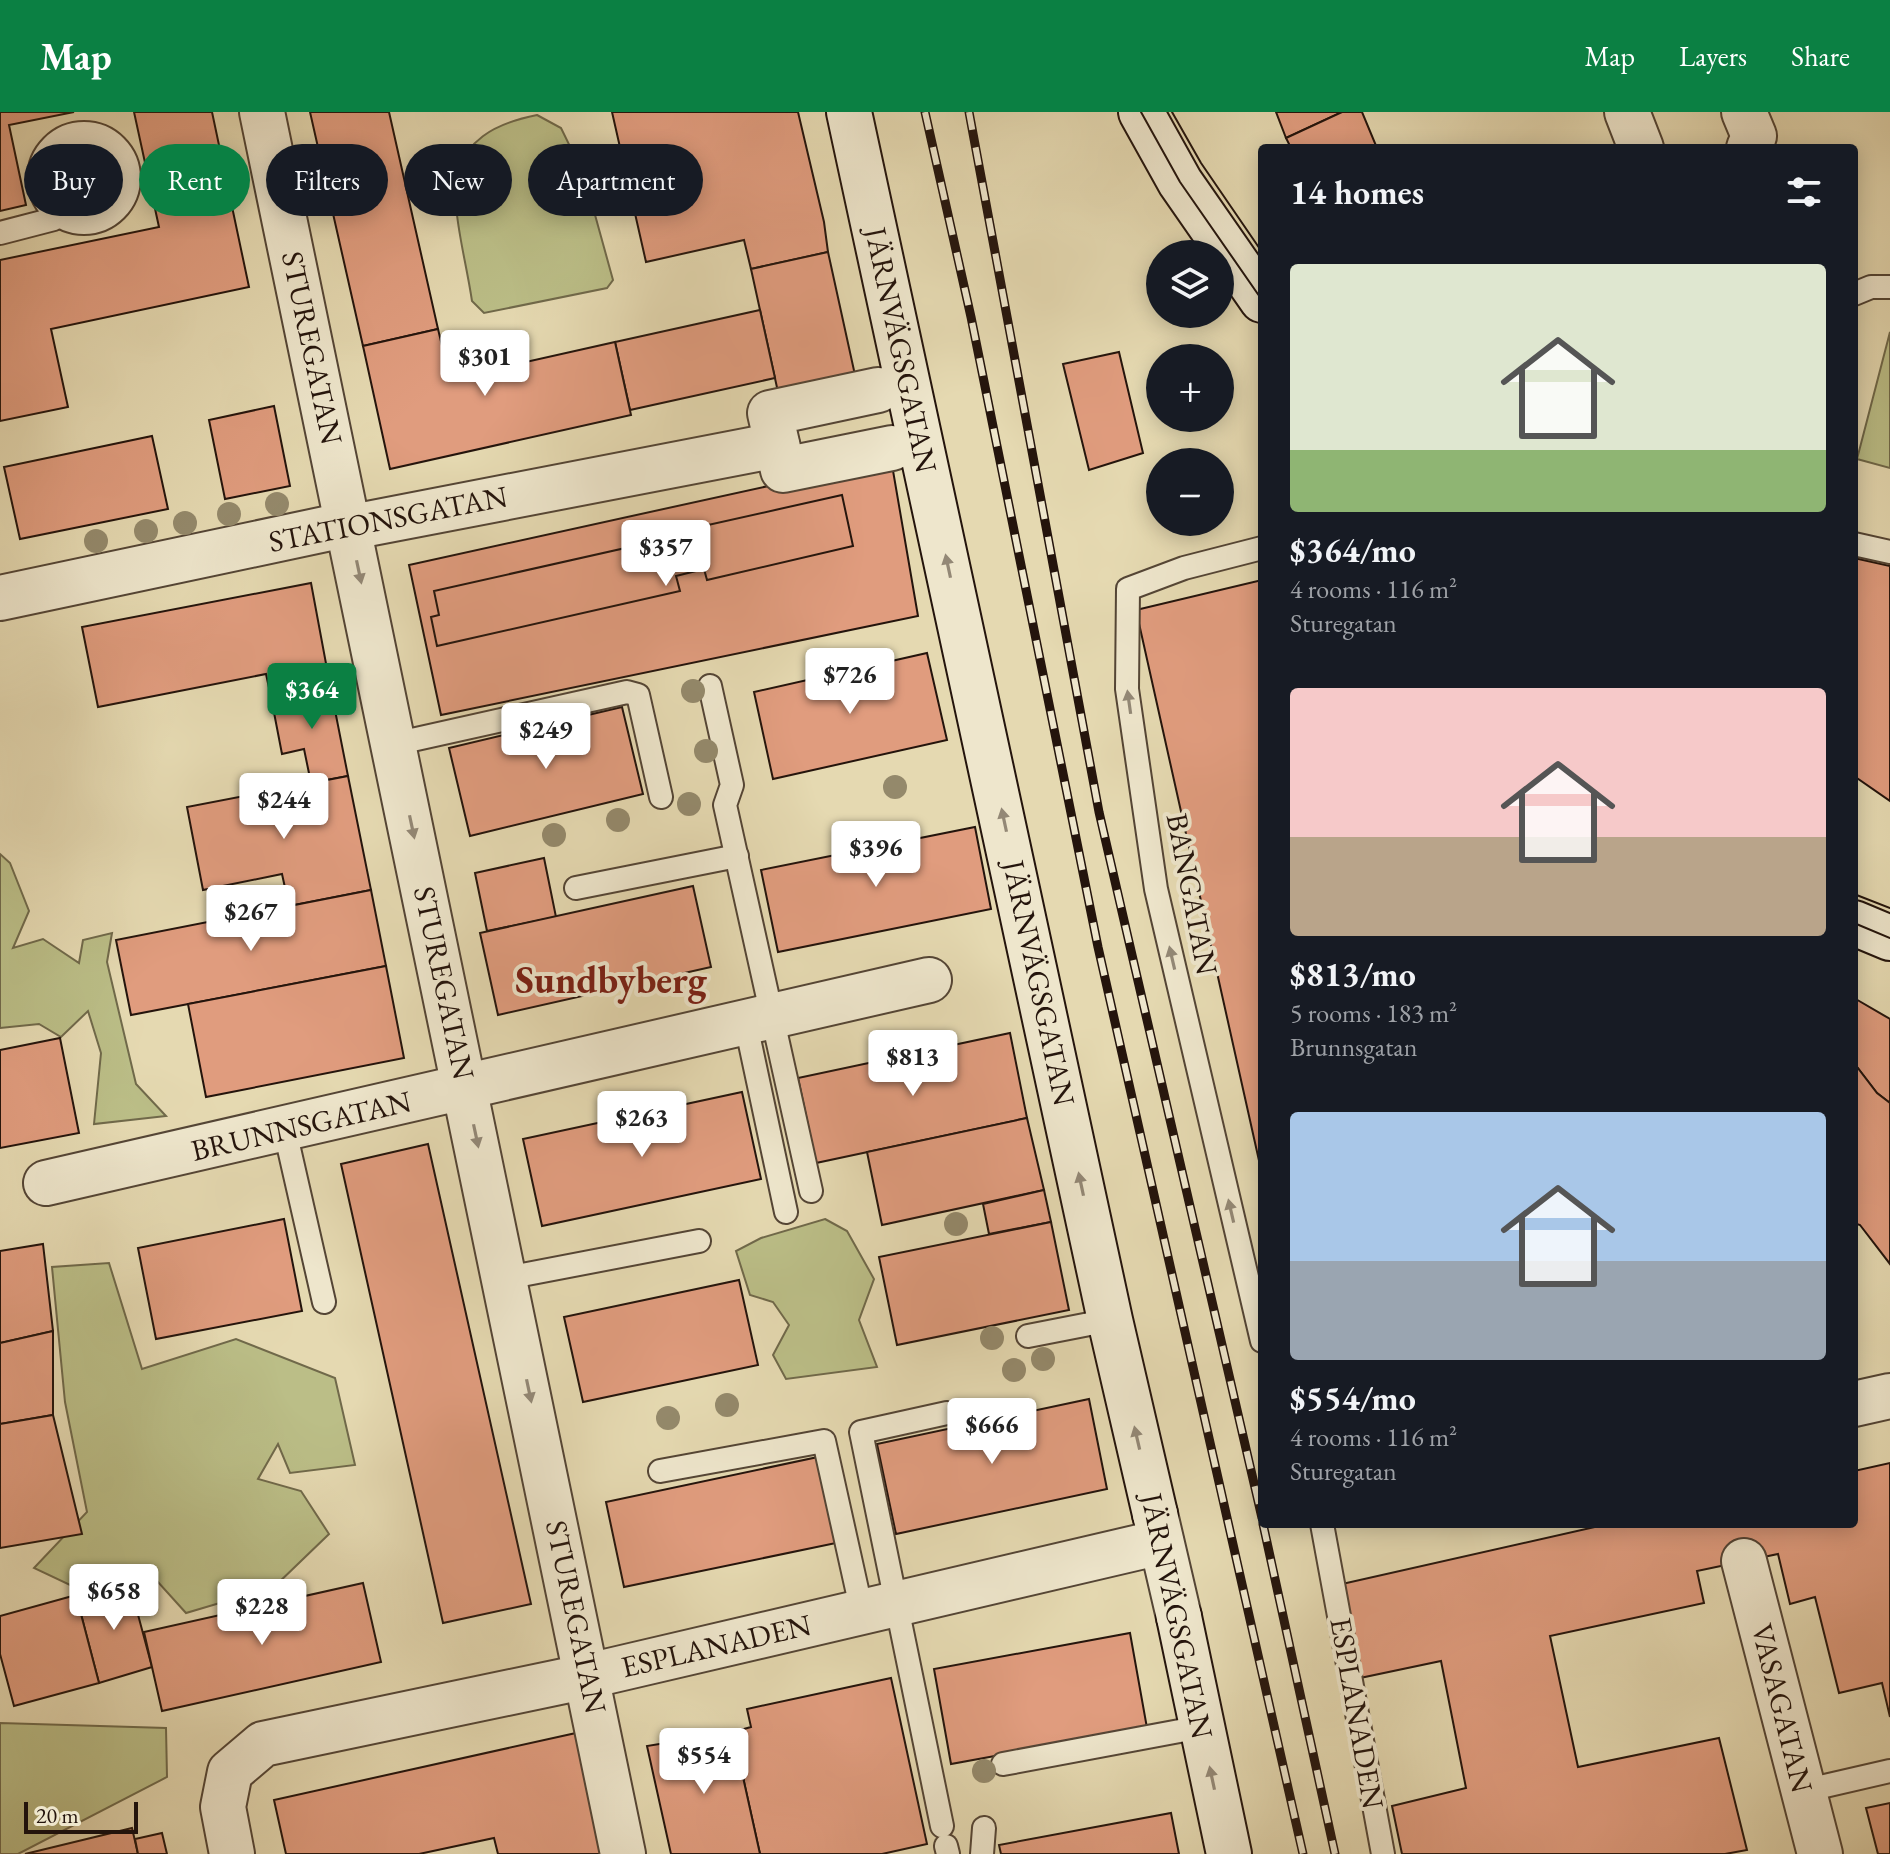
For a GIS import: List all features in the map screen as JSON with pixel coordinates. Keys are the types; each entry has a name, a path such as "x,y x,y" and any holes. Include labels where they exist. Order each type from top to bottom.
{"street":[{"name":"STUREGATAN","path":"262,112 623,1854"},
{"name":"JÄRNVÄGSGATAN","path":"849,112 1110,1320 1179,1617 1229,1854"},
{"path":"1141,112 1180,182 1258,294"},
{"path":"1172,112 1201,163 1258,246"},
{"path":"1627,112 1639,144"},
{"path":"1744,112 1754,136 1751,144"},
{"path":"878,390 770,413 783,470 892,448"},
{"name":"STATIONSGATAN","path":"0,598 349,524 357,526 777,445"},
{"path":"1858,896 1890,908"},
{"path":"1858,925 1890,938"},
{"name":"BRUNNSGATAN","path":"46,1183 285,1131 759,1017 929,980"},
{"path":"1858,1403 1890,1396"},
{"name":"ESPLANADEN","path":"232,1854 223,1807 230,1772 263,1744 588,1676 880,1608 1158,1528"},
{"name":"VASAGATAN","path":"1744,1561 1820,1854"}],"lane":[{"path":"80,132 108,139 124,157 129,171 128,191 121,205 95,223 81,224 57,215 41,194 38,178 48,149 58,140 80,132"},
{"path":"0,233 56,216"},
{"path":"1858,292 1871,287 1890,287"},
{"path":"1858,545 1890,552"},
{"name":"BANGATAN","path":"1258,549 1184,568 1128,589 1127,689 1156,889 1258,1324"},
{"path":"710,686 732,785 725,805 737,856 786,1212"},
{"path":"394,744 627,692 638,695 661,797"},
{"path":"576,888 737,856"},
{"path":"759,1017 811,1191"},
{"path":"285,1131 324,1302"},
{"path":"506,1278 699,1241"},
{"path":"1028,1336 1110,1320"},
{"path":"880,1608 861,1432 947,1413"},
{"path":"660,1471 824,1441 880,1608 945,1842"},
{"name":"ESPLANADEN","path":"1323,1528 1383,1854"},
{"path":"1003,1764 1201,1727"},
{"path":"1803,1791 1890,1771"},
{"path":"982,1854 984,1828"}],"green space":[{"path":"537,115 561,128 569,144 528,144 528,216 595,216 613,280 607,288 484,313 472,301 458,216 512,216 512,144 475,144 501,126"},
{"path":"1890,332 1890,468 1858,459"},
{"path":"0,854 10,863 29,911 13,948 43,939 79,963 83,940 112,933 107,962 136,1084 166,1116 94,1124 101,1053 88,1011 61,1037 39,1024 0,1028"},
{"path":"825,1219 847,1231 874,1279 859,1320 877,1367 786,1379 773,1355 789,1325 773,1302 750,1295 736,1251 761,1238"},
{"path":"109,1263 142,1369 236,1339 335,1378 355,1465 290,1473 278,1444 258,1479 301,1491 329,1534 274,1587 186,1613 149,1572 70,1585 34,1568 87,1512 65,1402 52,1267"},
{"path":"0,1723 166,1728 167,1777 18,1854 0,1854"}],"building":[{"path":"0,112 74,112 9,125 24,205 0,211"},
{"path":"134,112 212,112 219,144 141,144"},
{"path":"310,112 389,112 404,178 404,216 412,216 438,329 363,346 334,216 388,216 388,144 317,144"},
{"path":"612,112 798,112 828,252 751,269 744,240 646,262 636,216 703,216 703,144 619,144"},
{"path":"1276,112 1342,112 1286,138"},
{"path":"1342,112 1362,112 1375,144 1289,144 1286,138"},
{"path":"157,216 234,216 249,287 51,329 68,407 0,421 0,260 159,227"},
{"path":"828,252 855,375 778,392 751,269"},
{"path":"760,310 775,378 630,410 615,342"},
{"path":"438,329 450,379 615,342 631,415 390,469 363,346"},
{"path":"1119,352 1143,453 1089,470 1063,364"},
{"path":"274,406 290,486 225,499 209,420"},
{"path":"152,436 168,509 20,539 4,467"},
{"path":"891,459 918,616 441,715 409,565"},
{"path":"842,495 853,546 707,580 704,569 676,576 680,591 437,646 431,617 439,615 434,591 661,540 665,560 704,551 699,527"},
{"path":"1858,559 1890,566 1890,801 1858,779"},
{"path":"1258,581 1258,1156 1136,610"},
{"path":"311,583 330,685 271,697 266,674 98,707 82,627"},
{"path":"927,653 947,740 773,779 754,692"},
{"path":"330,685 348,776 311,783 304,749 282,754 271,697"},
{"path":"622,707 643,794 470,836 449,748"},
{"path":"348,776 371,890 289,906 282,874 203,890 187,807"},
{"path":"975,827 991,909 778,952 761,870"},
{"path":"544,858 556,917 487,931 475,873"},
{"path":"693,886 711,967 498,1015 480,933"},
{"path":"371,890 386,966 131,1015 116,940"},
{"path":"386,966 404,1058 206,1097 188,1004"},
{"path":"1858,1000 1890,1019 1890,1103 1877,1093 1858,1068"},
{"path":"1010,1033 1027,1118 816,1163 798,1078"},
{"path":"60,1038 79,1133 0,1148 0,1050"},
{"path":"1858,1068 1877,1093 1890,1103 1890,1264 1860,1225"},
{"path":"742,1092 761,1179 542,1226 523,1139"},
{"path":"1027,1118 1044,1190 882,1225 867,1152"},
{"path":"428,1144 531,1604 443,1623 341,1164"},
{"path":"1044,1190 1051,1222 989,1234 983,1204"},
{"path":"284,1219 302,1311 156,1339 138,1248"},
{"path":"1051,1222 1069,1310 897,1345 879,1257"},
{"path":"43,1244 53,1331 0,1343 0,1251"},
{"path":"739,1280 758,1365 583,1402 564,1317"},
{"path":"53,1331 53,1415 0,1424 0,1343"},
{"path":"1089,1399 1107,1489 896,1534 877,1444"},
{"path":"53,1415 82,1534 0,1548 0,1424"},
{"path":"818,1457 836,1543 624,1587 606,1502"},
{"path":"1890,1463 1890,1717 1882,1683 1839,1693 1815,1597 1790,1604 1778,1554 1697,1571 1704,1603 1550,1636 1578,1767 1719,1738 1747,1850 1725,1854 1402,1854 1392,1806 1466,1788 1441,1661 1360,1678 1342,1584 1590,1528 1858,1528 1858,1470"},
{"path":"129,1581 152,1667 99,1683 76,1595"},
{"path":"363,1583 381,1662 162,1711 144,1632"},
{"path":"76,1595 99,1683 14,1706 0,1654 0,1616"},
{"path":"1130,1633 1147,1728 951,1764 934,1669"},
{"path":"891,1678 927,1844 882,1854 760,1854 733,1732 751,1727 747,1709"},
{"path":"733,1732 760,1854 671,1854 647,1746"},
{"path":"576,1733 603,1854 498,1854 494,1838 419,1854 286,1854 274,1800"},
{"path":"1890,1803 1890,1854 1878,1854 1866,1808"},
{"path":"1171,1813 1179,1854 1001,1854 999,1845"},
{"path":"132,1828 138,1854 25,1854"},
{"path":"162,1833 167,1854 138,1854 135,1839"}],"tram line":[{"path":"1141,112 1180,182 1258,294"},
{"path":"1172,112 1201,163 1258,246"},
{"path":"1858,896 1890,908"},
{"path":"1858,925 1890,938"}],"railway":[{"path":"925,112 971,317 1098,947 1303,1854"},
{"path":"969,112 1099,812 1258,1501"},
{"path":"1264,1528 1335,1854"}],"district":[{"name":"Sundbyberg","path":"611,980"}]}
